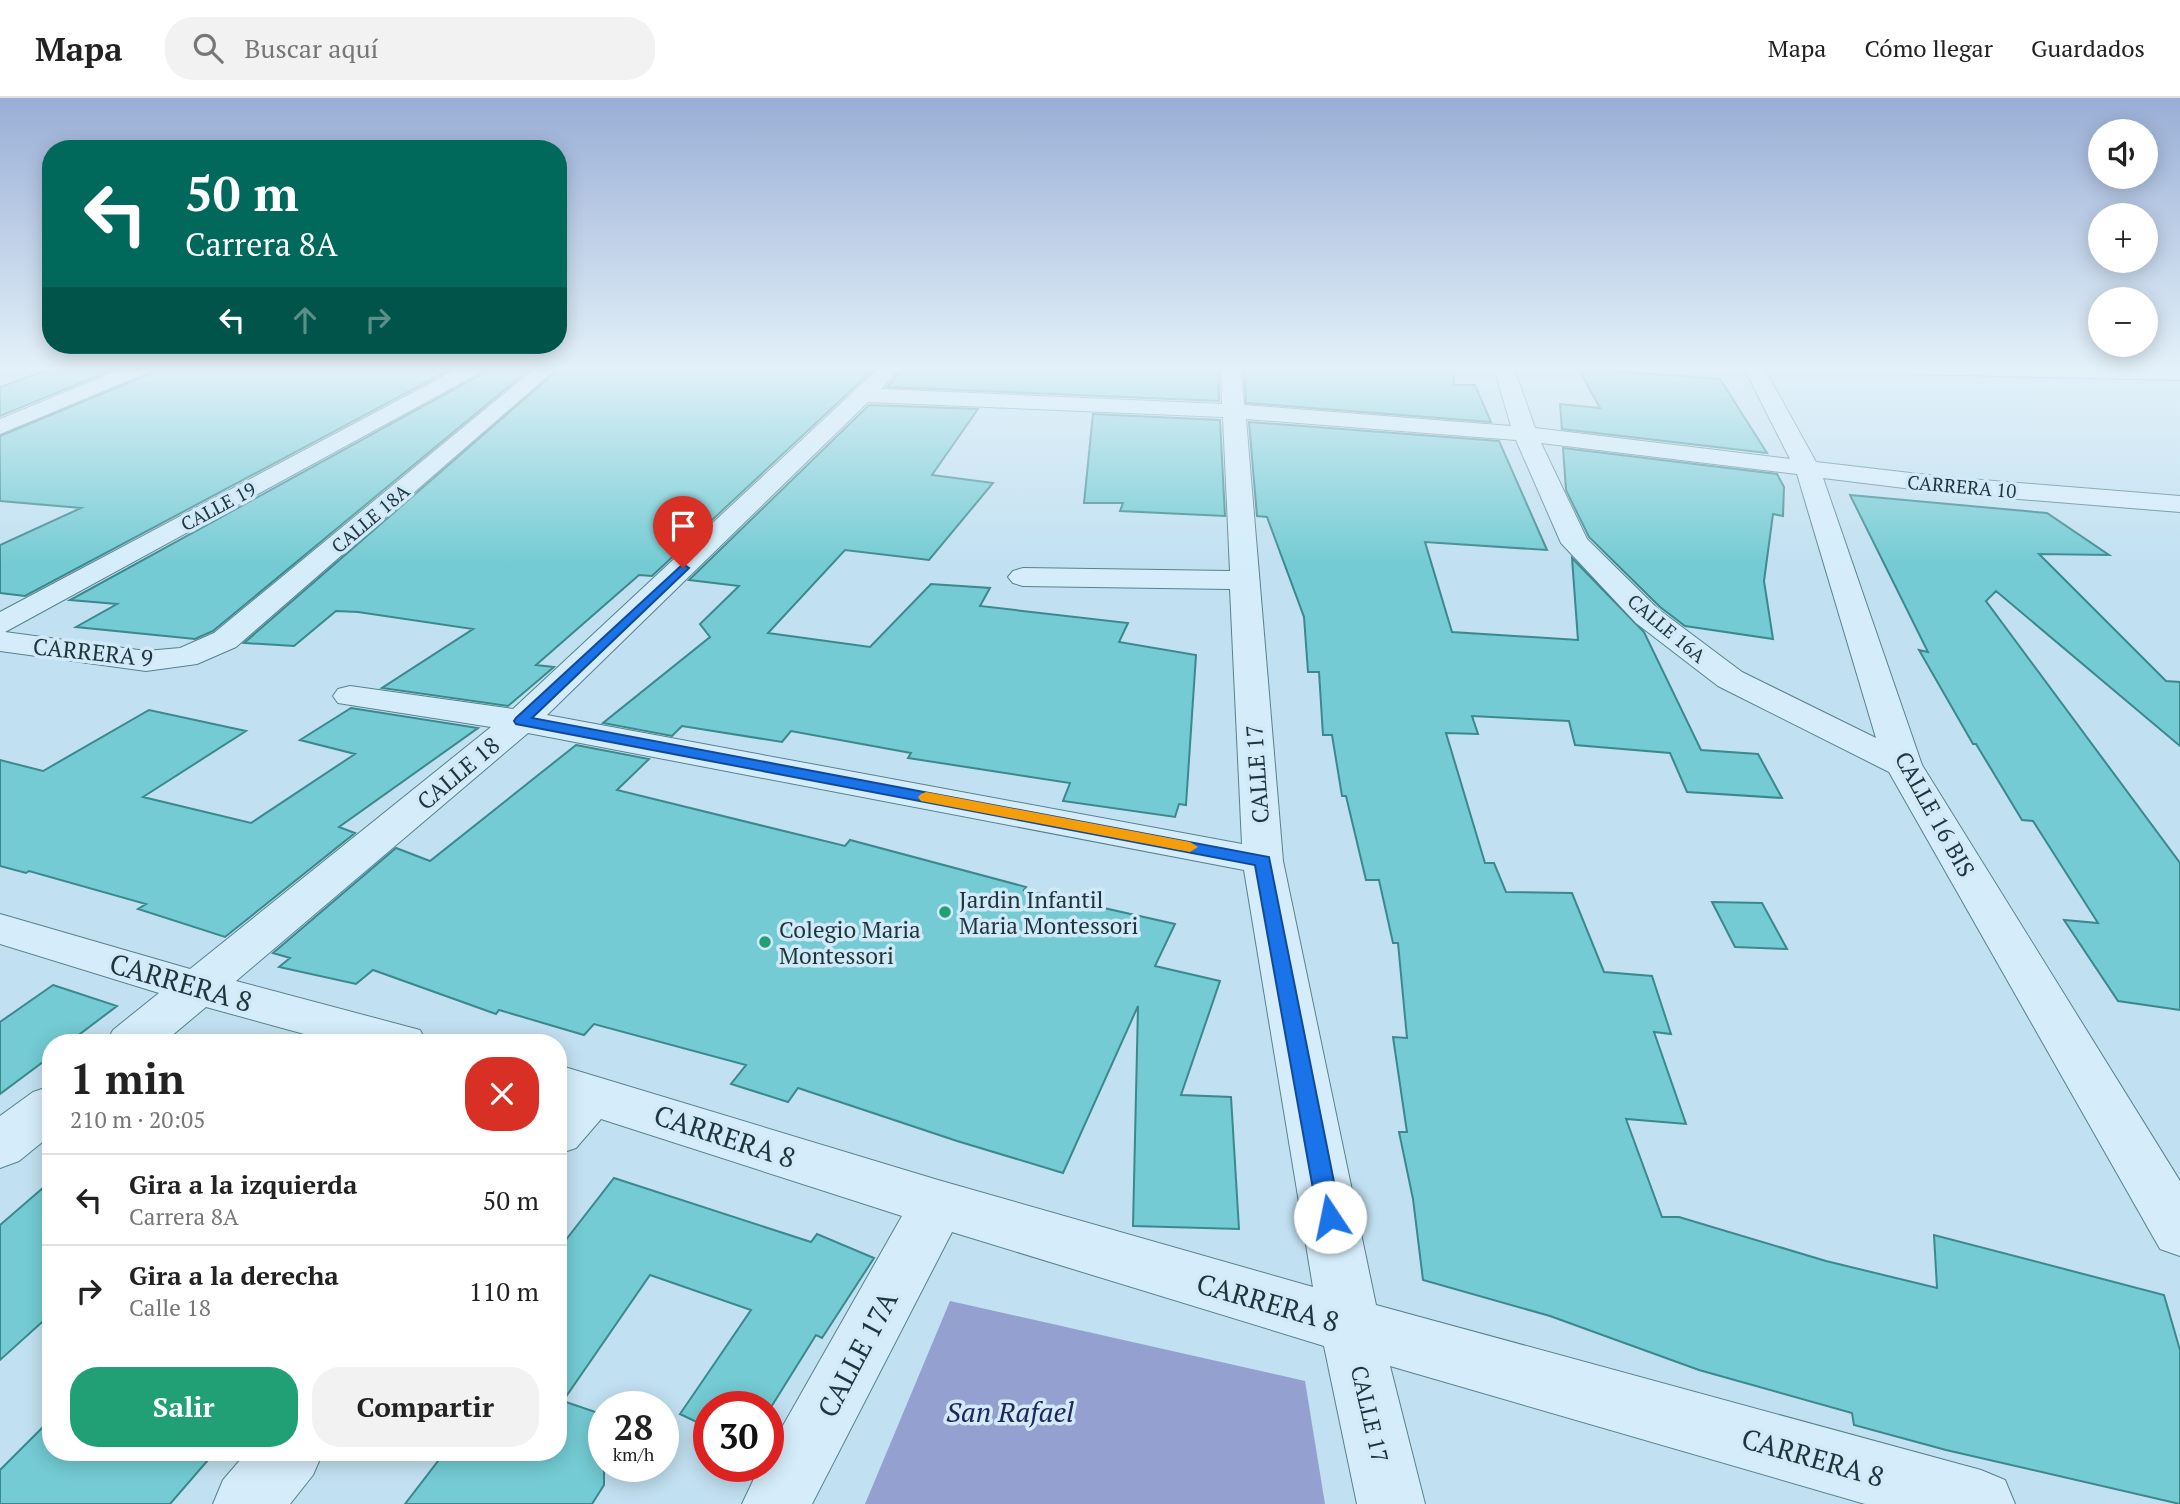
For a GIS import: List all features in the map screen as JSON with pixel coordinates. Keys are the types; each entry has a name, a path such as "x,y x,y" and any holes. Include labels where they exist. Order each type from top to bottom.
{"street":[{"name":"CALLE 19","path":"0,624 353,434"},
{"name":"CALLE 18A","path":"186,657 225,640 469,434"},
{"name":"CALLE 18","path":"141,1034 521,721 824,434"},
{"name":"CALLE 17","path":"1235,434 1263,861 1350,1326 1391,1504"},
{"name":"CARRERA 10","path":"1520,434 1945,485 2180,504"},
{"name":"CALLE 16A","path":"1525,434 1575,543 1647,617 1730,679 1902,765"},
{"name":"CALLE 16 BIS","path":"1789,434 1808,469 1902,765 2180,1231"},
{"path":"1023,577 1244,580"},
{"name":"CARRERA 9","path":"0,641 146,662 186,657"},
{"path":"350,696 521,721 1263,861"},
{"name":"CARRERA 8","path":"0,929 199,988 370,1034"},
{"name":"CARRERA 8","path":"569,1104 938,1204 1350,1326 1981,1504"},
{"path":"0,1146 42,1113"},
{"name":"CALLE 17A","path":"776,1504 938,1204"},
{"path":"247,1504 283,1461"}],"green space":[{"name":"San Rafael","path":"950,1301 1305,1381 1325,1504 865,1504"}],"building":[{"path":"6,434 330,434 25,596 0,593 0,545 81,508 0,501 0,436"},
{"path":"373,434 452,434 213,631 195,639 76,627 117,604 70,600"},
{"path":"485,434 805,434 652,576 639,575 536,665 554,667 508,706 382,688 473,629 336,611 294,646 244,643"},
{"path":"840,434 961,434 932,475 993,483 929,560 845,550 768,633 870,647 931,584 990,588 980,606 1128,623 1119,642 1196,655 1186,805 1179,804 1175,817 1063,801 1070,783 908,758 911,753 791,731 782,742 682,726 672,736 603,723 710,637 700,624 739,586 689,580"},
{"path":"1091,434 1221,434 1225,516 1120,511 1123,503 1084,503"},
{"path":"1250,434 1402,434 1499,441 1547,550 1425,542 1452,632 1578,640 1572,558 1644,632 1701,750 1758,754 1782,798 1687,792 1670,753 1575,745 1569,721 1472,716 1478,734 1446,733 1485,863 1494,863 1506,892 1572,893 1604,972 1652,976 1671,1034 1654,1032 1686,1124 1626,1119 1662,1217 1679,1217 1826,1261 1937,1288 1934,1235 2164,1295 2180,1350 2180,1504 1946,1450 1854,1425 1852,1413 1699,1370 1550,1316 1423,1280 1413,1199 1399,1132 1407,1132 1393,1037 1407,1038 1398,943 1393,943 1379,880 1366,880 1346,796 1342,796 1332,735 1323,735 1319,672 1308,672 1304,617 1267,517 1257,516"},
{"path":"1601,434 1755,434 1767,453"},
{"path":"1563,448 1777,474 1784,487 1783,516 1773,514 1764,581 1773,639 1685,626 1660,607 1589,537 1566,490"},
{"path":"1850,495 2047,513 2109,555 2039,554 2166,681 2180,682 2180,746 1996,591 1986,601 2180,863 2180,1010 2118,1001 2064,920 2098,923 2033,821 2022,820 1976,744 1973,744 1919,650 1928,652"},
{"path":"351,708 478,728 339,827 355,833 225,937 138,909 146,904 29,871 26,873 0,866 0,760 43,771 149,710 246,731 143,797 251,823 355,754 300,740"},
{"path":"576,745 649,759 617,790 845,846 850,840 1026,887 1024,890 1175,924 1155,966 1220,981 1181,1095 1231,1097 1239,1229 1133,1226 1138,1006 1063,1173 798,1088 788,1102 731,1084 746,1065 594,1024 584,1035 499,1010 496,1014 373,970 356,984 279,967 290,958 273,953 396,848 430,861"},
{"path":"1712,902 1762,903 1787,949 1735,947"},
{"path":"53,985 117,1006 80,1034 42,1034 42,1063 0,1094 0,1022"},
{"path":"614,1178 811,1242 817,1234 874,1258 822,1338 816,1335 781,1391 696,1391 751,1310 650,1275 567,1395 567,1238"},
{"path":"42,1189 42,1322 0,1360 0,1225"},
{"path":"693,1395 693,1420 680,1414"},
{"path":"567,1402 588,1410 588,1482 604,1482 592,1504 405,1504 438,1461 567,1461"},
{"path":"42,1428 42,1461 207,1461 170,1504 0,1504 0,1470"}],"slow traffic":[{"path":"926,797 1190,847"}],"place":[{"name":"Jardin Infantil Maria Montessori","path":"945,912"},
{"name":"Colegio Maria Montessori","path":"765,942"}],"route":[{"path":"683,568 521,721 1263,861 1330,1217"}]}
